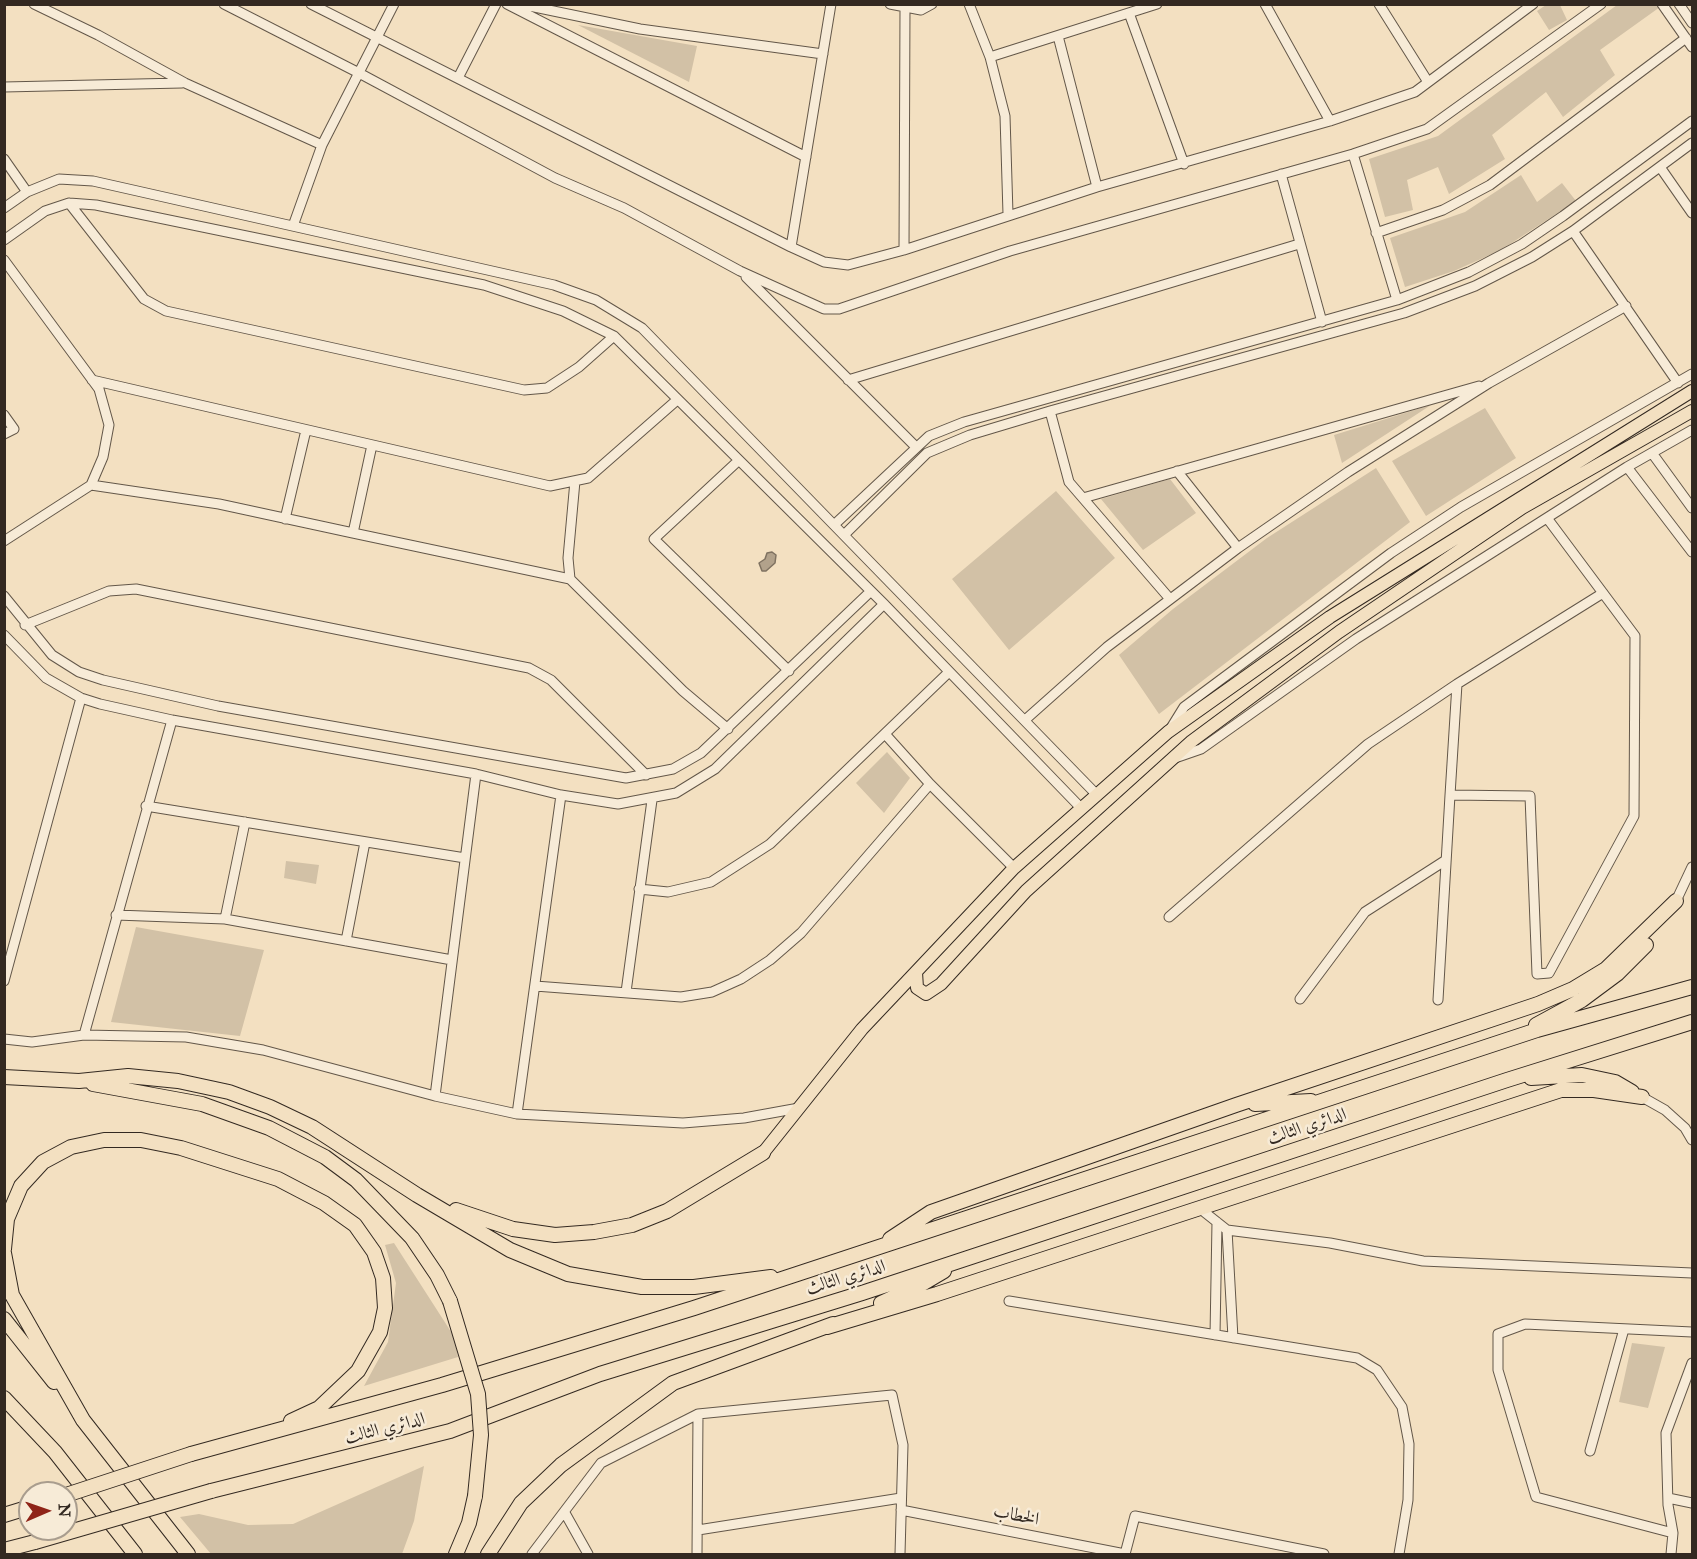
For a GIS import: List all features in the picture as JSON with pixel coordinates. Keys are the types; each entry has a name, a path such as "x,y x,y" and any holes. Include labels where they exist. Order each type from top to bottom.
{"highway":[{"path":"1508,1040 1582,1000 1617,974 1653,938 1676,901"},
{"path":"875,1250 931,1212 1236,1105 1538,1004 1573,989 1606,969 1676,901"},
{"name":"الدائري الثالث","path":"78,1491 191,1454 463,1379 875,1250 1508,1040 1692,987"},
{"name":"الدائري الثالث","path":"4,1550 211,1491 450,1431 600,1374 964,1259 1507,1080 1692,1022"},
{"path":"1507,1080 1582,1075 1615,1082 1642,1097"},
{"path":"79,1081 128,1076 178,1081 229,1092 270,1107 312,1127 417,1195 510,1250 568,1274 642,1287 694,1287 802,1273"},
{"path":"4,1077 79,1081 202,1104 269,1128 325,1157 356,1180 412,1238 437,1275 450,1301 478,1394 481,1436 475,1496 456,1554"},
{"path":"489,1554 521,1503 553,1473 616,1423 673,1383 827,1327 937,1294 1561,1090 1594,1090 1642,1097"},
{"path":"1236,1105 1331,1099"},
{"path":"83,1420 12,1294 4,1251 7,1219 21,1186 43,1162 71,1147 104,1140 141,1140 181,1148 278,1179 332,1208 355,1226 374,1252 383,1278 386,1308 380,1332 358,1371 319,1408 258,1437"},
{"path":"417,1195 513,1229 555,1235 594,1232 632,1225 667,1210 763,1153"},
{"path":"827,1327 922,1284 964,1259"},
{"path":"4,1319 188,1554"},
{"path":"4,1386 135,1554"},
{"path":"4,1398 55,1452"}],"main road":[{"path":"763,1153 862,1029 1014,868 1168,732 1330,617 1692,391"},
{"path":"916,972 917,988 926,994 941,984 1026,891 1170,760 1192,741 1339,632 1522,508 1692,411"}],"street":[{"path":"34,4 98,34 185,82 322,145"},
{"path":"224,4 555,178 624,208 740,271 824,309 839,309 1010,251 1353,154 1427,129 1601,4"},
{"path":"312,4 791,248 824,262 848,265 904,250 1096,187 1330,121 1415,92 1533,4"},
{"path":"293,226 322,145 394,4"},
{"path":"458,78 496,4"},
{"path":"507,4 806,157"},
{"path":"520,4 640,29 824,54"},
{"path":"791,248 831,4"},
{"path":"890,4 921,10 932,4"},
{"path":"969,4 990,57 1005,116 1008,214"},
{"path":"990,57 1157,4"},
{"path":"1264,4 1330,121"},
{"path":"1380,4 1428,82"},
{"path":"1377,233 1443,210 1490,185 1689,42 1662,4"},
{"path":"1679,4 1692,23"},
{"path":"904,250 906,8"},
{"path":"1130,13 1184,164"},
{"path":"1058,36 1096,187"},
{"path":"4,87 185,82"},
{"path":"835,524 929,436 964,422 1398,300 1469,272 1522,244 1692,121"},
{"path":"844,535 927,453 970,435 1050,411 1404,314 1475,286 1573,231 1692,143"},
{"path":"1353,154 1398,300"},
{"path":"4,159 27,192"},
{"path":"1660,167 1692,213"},
{"path":"1281,174 1322,322"},
{"path":"4,208 27,192 60,179 93,181 554,285 596,300 642,328 1097,795"},
{"path":"4,240 45,211 69,203 96,205 484,285 563,311 614,336 884,604 1081,808"},
{"path":"69,203 144,299 166,311 524,390 548,388 579,367 614,336"},
{"path":"1573,231 1678,383"},
{"path":"848,380 1299,244"},
{"path":"4,260 99,389 109,425 104,457 91,485 4,541"},
{"path":"740,271 916,447"},
{"path":"1025,720 1107,647 1238,548 1348,472 1489,383 1626,306"},
{"path":"1168,732 1184,707 1391,553 1461,507 1692,374"},
{"path":"92,380 550,486 588,478 677,400"},
{"path":"1083,498 1489,383"},
{"path":"1050,411 1069,482 1170,599"},
{"path":"4,415 14,429 4,434"},
{"path":"285,519 306,430"},
{"path":"1170,760 1201,749 1356,639 1627,467 1692,430"},
{"path":"353,533 372,445"},
{"path":"1652,453 1692,508"},
{"path":"738,461 654,539 789,671"},
{"path":"1627,467 1692,552"},
{"path":"1177,471 1238,548"},
{"path":"570,579 568,558 575,481"},
{"path":"91,485 219,504 570,579 683,691 728,729"},
{"path":"1450,795 1530,796 1537,974 1549,973 1634,816 1635,636 1547,518"},
{"path":"25,625 109,591 136,589 529,668 551,680 645,775"},
{"path":"4,596 25,625 52,655 79,672 103,680 218,706 626,778 673,769 701,753 871,591"},
{"path":"1169,917 1368,744 1457,684 1603,593"},
{"path":"4,635 46,678 81,698 172,720 476,774 561,795 618,804 652,800 675,793 716,769 884,604"},
{"path":"639,889 668,892 711,882 770,844 949,672"},
{"path":"1438,1000 1457,684"},
{"path":"4,981 81,698"},
{"path":"84,1035 146,806 172,720"},
{"path":"885,734 930,784 1014,868"},
{"path":"435,1096 476,774"},
{"path":"535,986 681,997 712,992 741,979 770,960 801,933 930,784"},
{"path":"517,1114 561,795"},
{"path":"626,992 652,800"},
{"path":"146,806 465,858"},
{"path":"225,919 245,822"},
{"path":"346,941 365,842"},
{"path":"1300,999 1365,912 1446,860"},
{"path":"1676,901 1692,867"},
{"path":"116,915 225,919 452,960"},
{"path":"4,939 14,944"},
{"path":"4,1039 32,1041 84,1035 186,1037 263,1050 435,1096 517,1114 683,1123 744,1118 799,1108"},
{"path":"1642,1097 1665,1110 1684,1128 1692,1140"},
{"path":"1198,1208 1227,1230 1330,1243 1423,1262 1692,1273"},
{"path":"1215,1335 1217,1222"},
{"path":"1227,1230 1233,1338"},
{"path":"1009,1301 1357,1358 1377,1370 1402,1407 1409,1444 1408,1500 1399,1554"},
{"path":"1673,1533 1536,1497 1498,1370 1498,1334 1525,1324 1692,1332"},
{"path":"1590,1451 1624,1329"},
{"path":"1671,1554 1673,1533 1668,1498 1666,1432 1692,1363"},
{"path":"532,1554 601,1463 698,1414 892,1395 903,1446 900,1554"},
{"path":"697,1554 698,1414"},
{"path":"698,1530 901,1498"},
{"path":"1668,1498 1692,1503"},
{"name":"الخطاب","path":"901,1510 1125,1554"},
{"path":"565,1513 588,1554"},
{"path":"1125,1554 1135,1516 1321,1554"}],"shaded area":[{"path":"1546,5 1560,5 1567,20 1549,30 1537,11"},
{"path":"1617,5 1657,5 1660,7 1600,50 1615,75 1563,117 1546,92 1492,135 1505,159 1449,194 1438,167 1407,180 1413,210 1385,217 1369,159 1438,136"},
{"path":"578,25 697,46 689,82"},
{"path":"1521,175 1537,202 1562,183 1576,201 1501,250 1454,271 1405,287 1390,238 1465,212"},
{"path":"1431,405 1342,463 1334,435"},
{"path":"1485,408 1516,458 1426,516 1392,461"},
{"path":"1376,468 1410,522 1159,714 1119,655 1173,609 1267,538"},
{"path":"1170,479 1196,513 1143,550 1101,499"},
{"path":"1056,491 1115,558 1009,650 952,579"},
{"path":"772,552 776,555 775,563 766,571 762,571 759,563 765,559 767,553"},
{"path":"887,752 910,778 884,813 856,783"},
{"path":"286,861 319,865 316,884 284,878"},
{"path":"136,927 264,950 240,1036 111,1022"},
{"path":"394,1243 455,1338 458,1357 364,1386 388,1342 396,1283 385,1245"},
{"path":"1632,1343 1665,1347 1648,1408 1619,1402"},
{"path":"424,1466 414,1521 402,1554 211,1554 180,1517 199,1514 248,1525 293,1524"}]}
